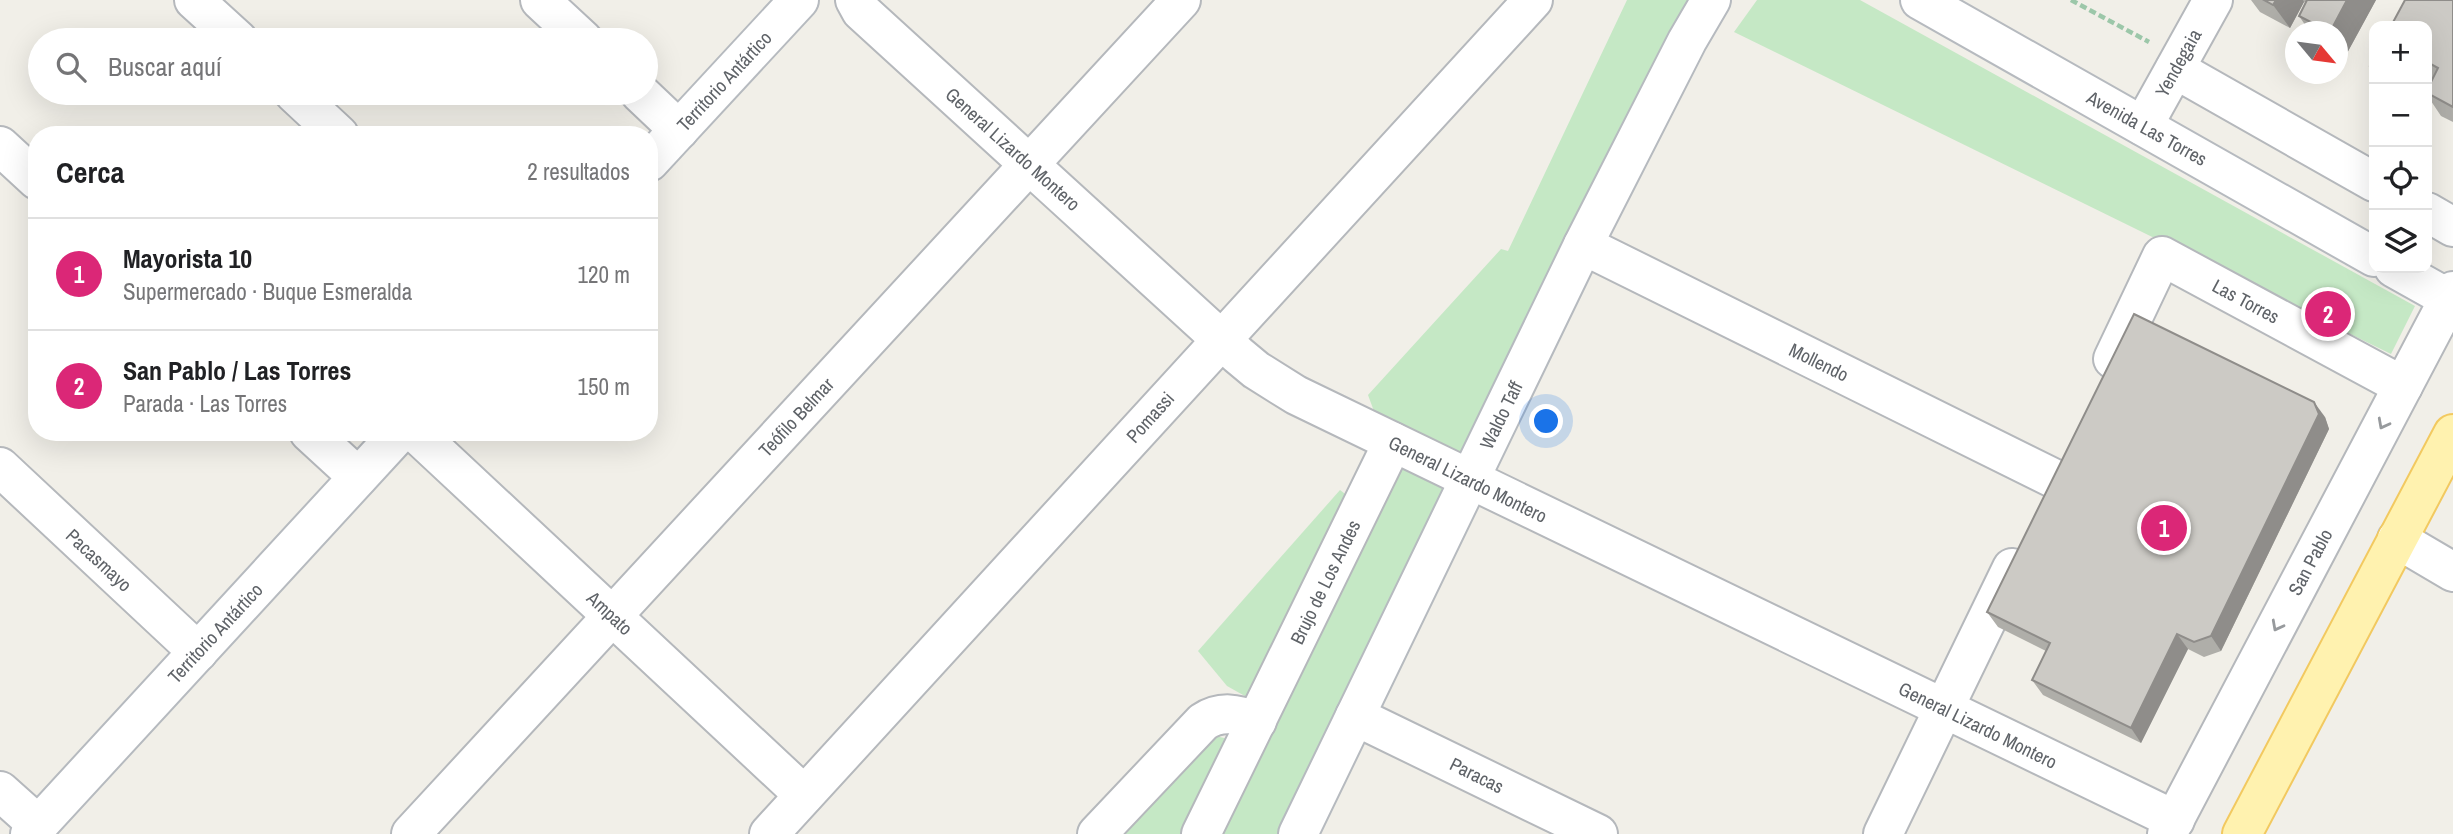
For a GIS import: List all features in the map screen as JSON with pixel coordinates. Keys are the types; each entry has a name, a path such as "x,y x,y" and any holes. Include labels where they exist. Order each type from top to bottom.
{"main road":[{"path":"2242,834 2453,434"}],"street":[{"path":"194,0 224,28"},
{"path":"540,0 570,28"},
{"name":"Territorio Antártico","path":"658,152 799,0"},
{"name":"General Lizardo Montero","path":"855,0 861,11 1221,340 1276,383 1469,480 1944,709 2171,827"},
{"name":"Teófilo Belmar","path":"411,834 1181,0"},
{"name":"Pomassi","path":"769,834 1533,0"},
{"name":"Waldo Taff","path":"1298,834 1583,245 1710,0"},
{"name":"Avenida Las Torres","path":"1920,0 2369,254"},
{"name":"Yendegaia","path":"2143,126 2213,0"},
{"path":"2175,69 2369,179"},
{"path":"307,105 329,126"},
{"path":"653,105 679,130"},
{"path":"0,146 28,172"},
{"path":"2432,215 2453,227"},
{"name":"Mollendo","path":"1583,245 2061,466 1944,709"},
{"name":"Las Torres","path":"2097,392 2162,256 2403,386"},
{"path":"2404,273 2452,297"},
{"name":"San Pablo","path":"2171,827 2452,297"},
{"path":"319,441 358,477"},
{"name":"Territorio Antártico","path":"34,830 392,441"},
{"name":"Ampato","path":"425,441 804,795"},
{"name":"Brujo de Los Andes","path":"1201,834 1393,442"},
{"name":"Pacasmayo","path":"0,467 198,652"},
{"path":"2397,539 2453,572"},
{"path":"1883,834 1944,709"},
{"path":"1097,834 1203,722 1221,714 1257,721"},
{"name":"Paracas","path":"1355,716 1598,834"},
{"path":"0,791 34,830"}],"green space":[{"path":"1627,0 1692,0 1283,834 1222,834 1395,468 1368,395 1501,249 1508,251"},
{"path":"1757,0 1860,0 2415,306 2391,354 1734,32"},
{"path":"1340,490 1349,497 1252,700 1227,686 1198,651"},
{"path":"1208,734 1228,739 1181,834 1116,834"}],"building":[{"path":"2307,0 2347,0 2336,21 2309,21 2299,16"},
{"path":"2405,0 2453,0 2453,107 2432,96 2432,80 2438,68 2432,65 2432,21 2394,21"},
{"path":"2134,314 2314,402 2319,414 2211,636 2194,642 2177,634 2131,728 2032,680 2050,643 1987,612"}],"place":[{"name":"San Pablo / Las Torres","path":"2328,314"},
{"name":"Mayorista 10","path":"2164,528"}]}
